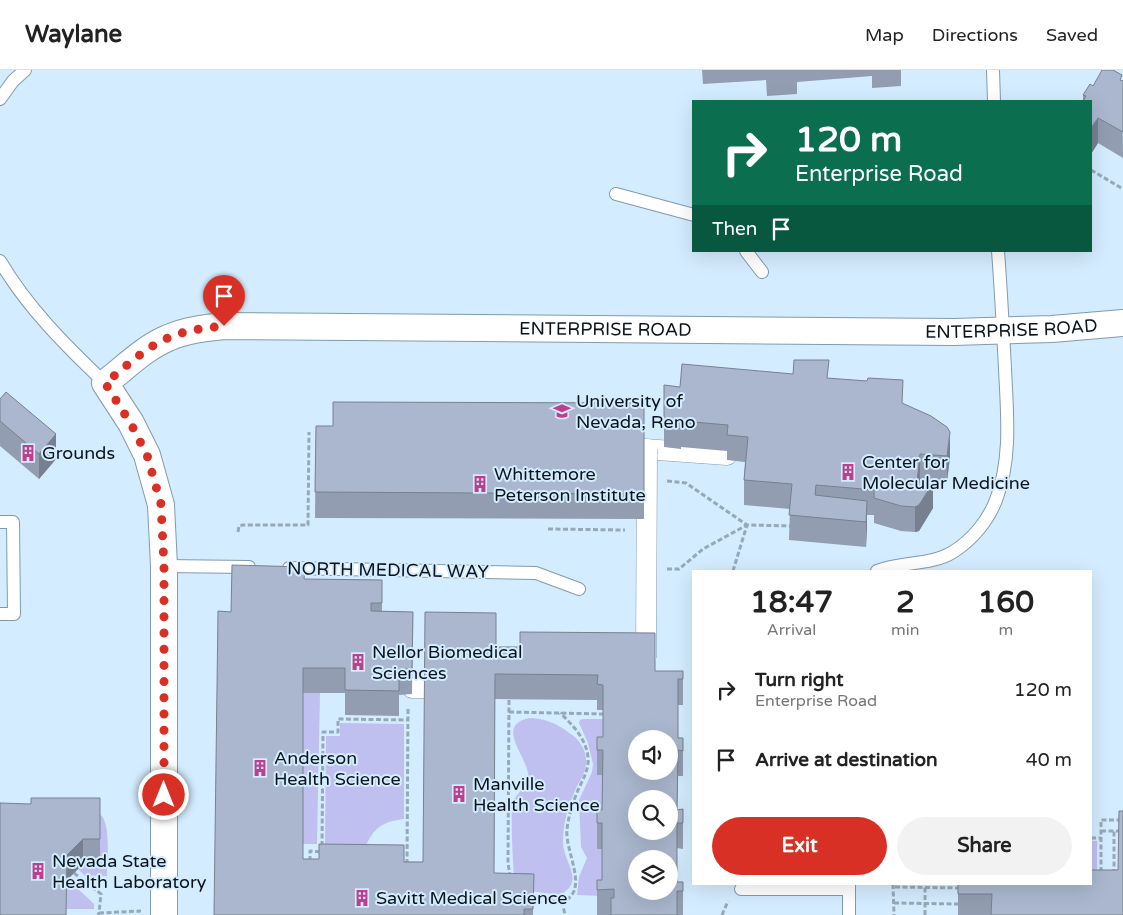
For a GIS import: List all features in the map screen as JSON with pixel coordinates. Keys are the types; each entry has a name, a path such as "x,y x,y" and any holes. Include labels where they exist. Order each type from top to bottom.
{"street":[{"name":"ENTERPRISE ROAD","path":"105,383 140,355 167,338 194,330 224,326 1003,331 1123,323"},
{"path":"105,383 143,447 156,480 161,504 164,566 154,913"},
{"path":"646,658 646,449 728,455"}],"lane":[{"path":"0,99 13,81 26,70"},
{"path":"993,70 994,100"},
{"path":"616,194 692,213"},
{"path":"747,252 762,272"},
{"path":"879,570 888,566 925,562 953,552 970,538 985,520 996,500 1003,476 1007,412 998,252"},
{"path":"0,261 10,279 48,326 105,383"},
{"path":"0,614 14,614 6,522"},
{"path":"164,566 258,568"},
{"name":"NORTH MEDICAL WAY","path":"278,568 536,573 579,589"},
{"path":"741,889 849,886 849,915"}],"path":[{"path":"1092,171 1122,188"},
{"path":"238,532 240,526 243,525 308,525 309,432"},
{"path":"666,481 686,482 747,525"},
{"path":"733,570 747,525"},
{"path":"679,569 703,549 747,525 799,526"},
{"path":"548,529 634,530"},
{"path":"408,870 408,720 415,693"},
{"path":"509,700 508,864 512,883"},
{"path":"509,712 603,714"},
{"path":"527,894 540,899 562,901 570,898 574,892 576,879 567,830 578,791 586,775 588,758 586,746 572,724 560,713"},
{"path":"322,852 323,732 338,732 338,719 408,720"},
{"path":"1101,881 1101,820 1123,820"},
{"path":"1101,831 1123,831"},
{"path":"1114,831 1114,880"},
{"path":"1092,838 1101,838"},
{"path":"310,868 310,851 331,852"},
{"path":"398,853 407,853"},
{"path":"74,873 100,894 98,914 154,913"},
{"path":"894,915 894,886 970,889"},
{"path":"925,886 925,915"},
{"path":"562,901 565,915"},
{"path":"894,903 958,904"}],"shaded area":[{"path":"303,693 320,693 317,844 303,844"},
{"path":"529,718 544,720 563,729 578,740 586,756 585,769 569,806 564,829 564,849 573,877 572,883 560,895 529,891 514,875 512,807 515,798 528,779 528,775 527,768 513,735 514,728 519,722"},
{"path":"583,719 603,719 602,835 597,835 597,848 602,849 602,896 577,895 579,877 587,858 581,847 579,800 592,772 593,764 588,743 579,723"},
{"path":"340,723 404,724 404,819 384,824 375,830 365,848 325,846 326,736 340,736"},
{"path":"101,815 107,835 107,876 85,876 78,869 83,864 100,864 96,817"},
{"path":"1092,841 1097,841 1097,876 1092,876"},
{"path":"74,878 74,885 94,904 94,909 66,909 67,880"}],"building":[{"path":"1102,70 1113,70 1122,75 1120,80 1123,81 1123,132 1098,118 1092,127 1092,100 1084,100 1086,96 1083,95 1090,84 1093,86"},
{"name":"Center for Molecular Medicine","path":"794,360 829,360 827,378 867,381 868,378 903,380 902,403 931,416 947,427 950,432 947,456 920,454 917,482 933,483 919,505 915,507 901,506 874,498 874,490 816,485 815,495 867,501 866,522 789,515 792,484 744,480 748,437 727,435 728,425 681,421 681,423 664,422 664,385 680,387 682,364 793,374"},
{"path":"6,392 56,434 39,454 0,421 0,399"},
{"name":"Whittemore Peterson Institute","path":"333,402 644,403 644,494 315,492 316,426 333,426"},
{"path":"232,565 305,567 304,579 382,580 382,603 371,603 371,611 413,612 412,669 399,669 399,691 345,690 345,668 303,668 303,859 319,859 319,844 404,845 404,862 423,862 425,612 496,613 496,647 520,647 520,632 655,633 655,671 683,671 683,679 678,679 678,730 628,730 628,780 678,780 677,790 628,790 628,840 677,840 677,850 628,850 628,900 677,900 677,915 611,915 611,898 614,898 614,889 597,890 597,880 602,880 602,823 597,823 597,810 602,810 603,750 597,750 597,737 603,737 603,685 597,684 598,675 495,674 494,873 534,874 533,909 524,909 524,915 214,915 218,611 231,612"},
{"path":"678,738 683,738 683,751 678,750"},
{"name":"Nevada State Health Laboratory","path":"31,798 100,798 100,839 83,839 67,855 66,915 0,915 0,803 31,804"},
{"path":"683,809 683,823 678,823 678,810"},
{"path":"1119,811 1123,811 1123,915 991,915 992,894 958,894 958,885 1092,885 1092,870 1118,870"},
{"path":"678,882 683,882 683,891 678,891"}],"place":[{"name":"University of Nevada, Reno","path":"562,411"},
{"name":"Grounds","path":"28,453"},
{"name":"Center for Molecular Medicine","path":"848,472"},
{"name":"Whittemore Peterson Institute","path":"480,484"},
{"name":"Nellor Biomedical Sciences","path":"358,662"},
{"name":"Anderson Health Science","path":"260,768"},
{"name":"Manville Health Science","path":"459,794"},
{"name":"Nevada State Health Laboratory","path":"38,871"},
{"name":"Savitt Medical Science","path":"362,898"}],"route":[{"path":"164,795 164,533 161,504 156,480 147,455 131,424 105,383 140,355 167,338 194,330 224,326"}]}
